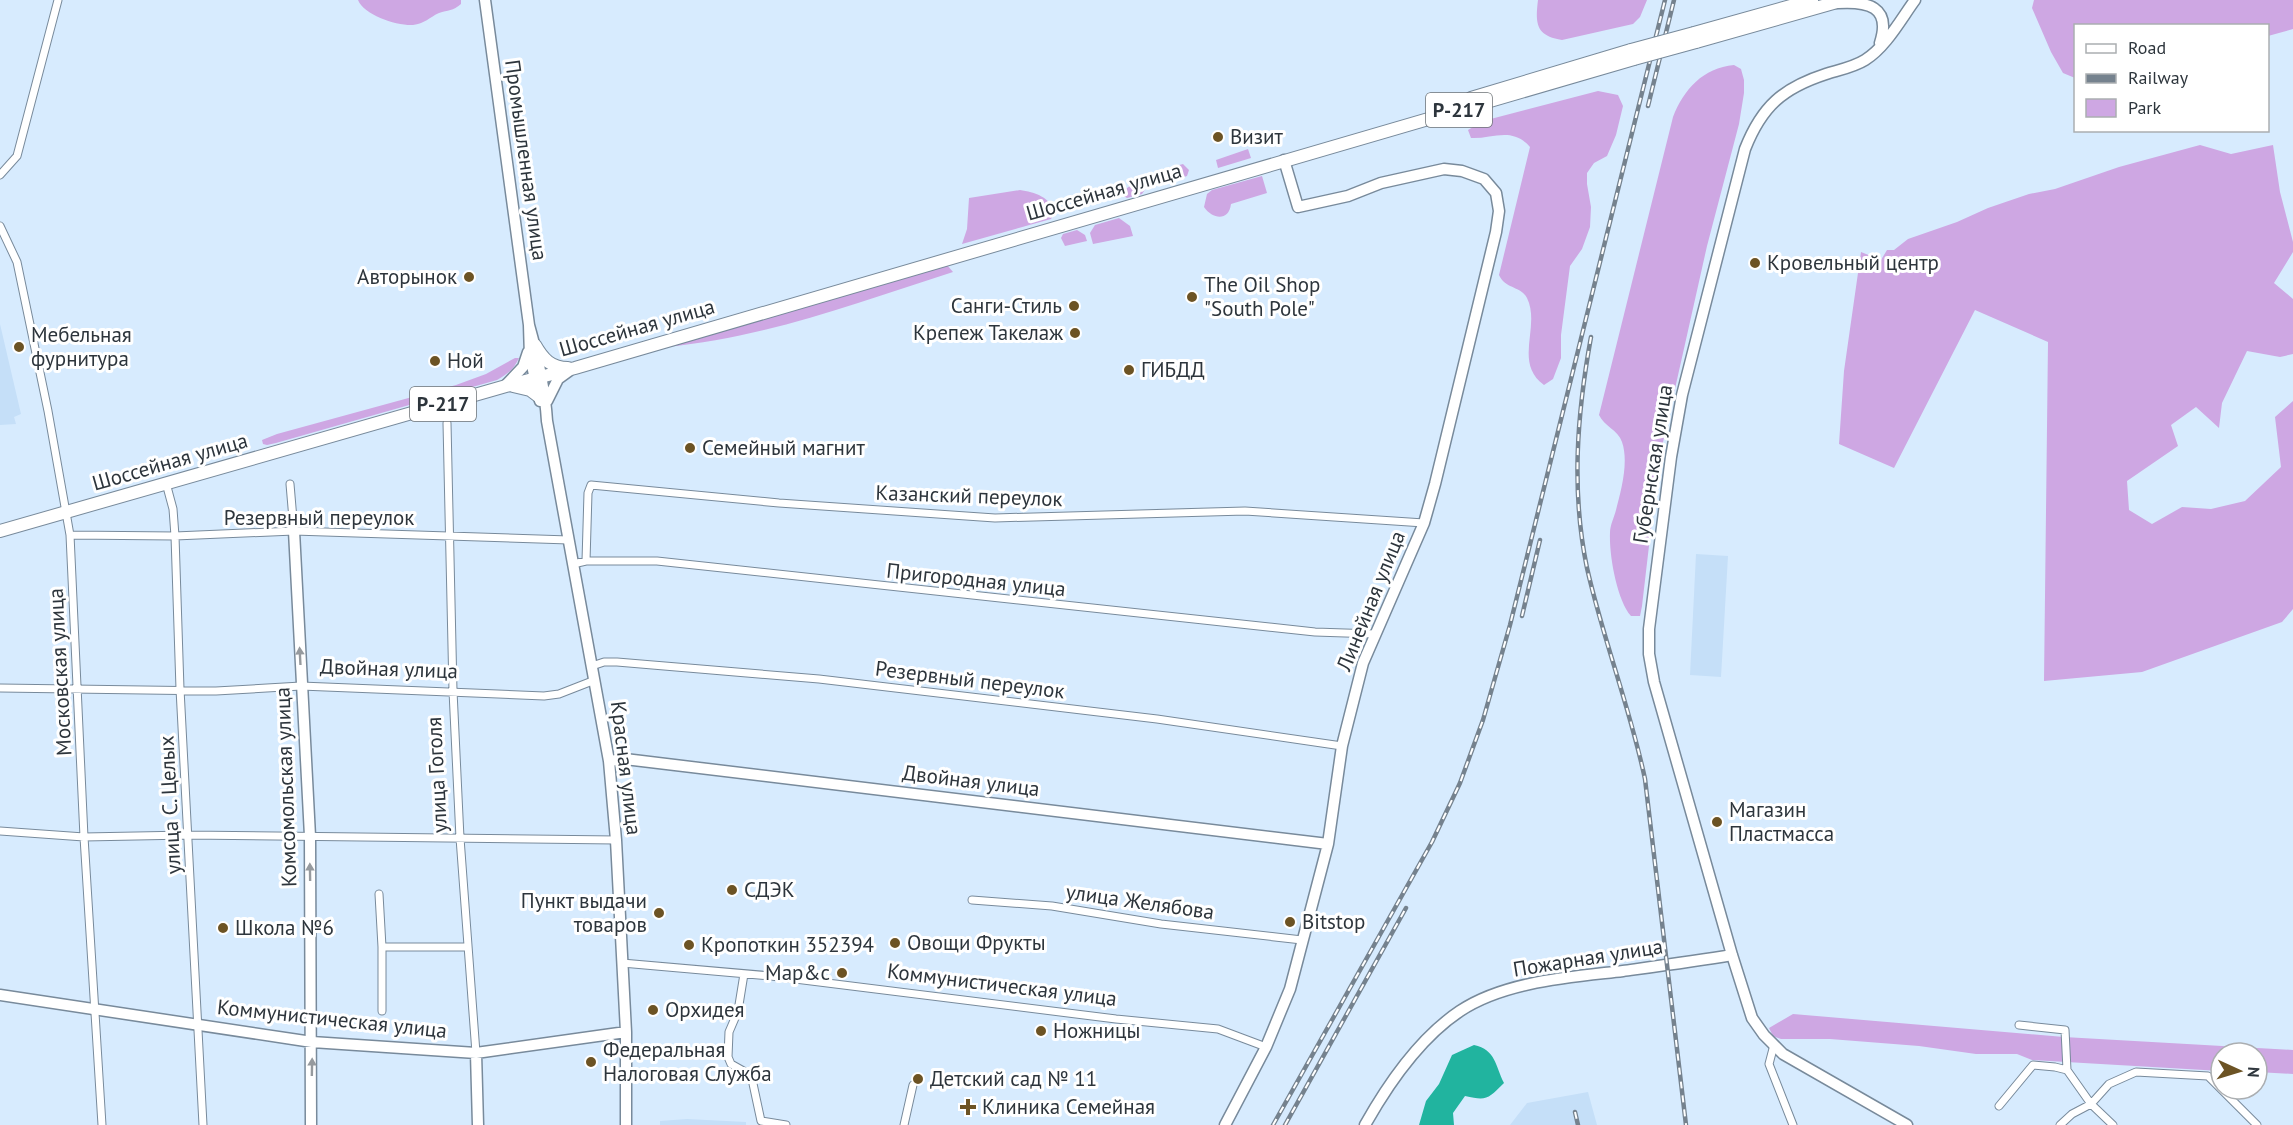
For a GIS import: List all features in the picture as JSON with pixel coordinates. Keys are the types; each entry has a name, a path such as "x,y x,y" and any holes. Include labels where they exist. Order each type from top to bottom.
{"highway":[{"name":"Р-217","path":"1695,38 1812,0"},
{"name":"Р-217","path":"1695,38 1839,2"},
{"name":"Шоссейная улица","path":"0,531 166,483 281,457 506,386 575,368 1284,160 1316,144 1695,38"},
{"path":"532,346 547,362 562,368 575,368"},
{"path":"506,386 521,387 542,400"}],"street":[{"path":"0,175 17,156 58,0"},
{"name":"Промышленная улица","path":"485,0 529,324"},
{"path":"1878,50 1915,0"},
{"path":"1839,2 1864,3 1879,12 1884,21 1884,32 1878,50"},
{"name":"Губернская улица","path":"1878,50 1865,60 1794,86 1771,103 1754,126 1745,149 1682,395 1671,457 1649,629 1649,654 1654,682 1752,1018 1784,1054 1907,1125"},
{"name":"Линейная улица","path":"1225,1125 1266,1047 1290,989 1328,844 1342,746 1363,663 1424,523 1441,461 1496,232 1499,211 1496,193 1484,179 1462,171 1444,169 1381,183 1348,196 1298,207 1284,160"},
{"name":"Московская улица","path":"0,226 17,262 70,535 84,837 102,1125"},
{"name":"Красная улица","path":"529,324 609,761 616,840 626,1032 626,1125"},
{"path":"506,386 523,367 532,346"},
{"path":"542,400 549,394 558,379 575,368"},
{"name":"улица Гоголя","path":"447,423 453,691 460,838 476,1053 478,1125"},
{"name":"улица С. Целых","path":"166,483 173,509 175,537 180,689 203,1125"},
{"name":"Комсомольская улица","path":"290,484 310,836 311,1125"},
{"name":"Казанский переулок","path":"586,561 588,493 591,485 779,503 995,518 1245,511 1424,523"},
{"name":"Резервный переулок","path":"70,535 175,537 294,531 568,540"},
{"name":"Пригородная улица","path":"573,564 586,561 657,561 1315,632 1375,634"},
{"name":"Резервный переулок","path":"592,666 616,662 819,679 1156,719 1342,746"},
{"name":"Двойная улица","path":"0,688 78,687 216,691 301,686 544,696 559,694 595,680"},
{"name":"Двойная улица","path":"609,761 625,759 728,770 1328,844"},
{"path":"0,831 84,837 188,835 616,840"},
{"path":"379,894 382,1011"},
{"name":"улица Желябова","path":"972,900 1052,906 1161,924 1302,939"},
{"path":"382,947 468,947"},
{"name":"Пожарная улица","path":"1365,1125 1416,1049 1462,1010 1486,998 1560,978 1732,955"},
{"name":"Коммунистическая улица","path":"622,963 907,992 1116,1019 1218,1029 1266,1047"},
{"path":"744,974 738,1011 729,1032 728,1057 731,1064 747,1073 752,1079 761,1121 786,1125"},
{"name":"Коммунистическая улица","path":"0,994 312,1042 476,1053 626,1032"},
{"path":"2019,1025 2065,1030 2067,1070 2091,1104 2113,1125"},
{"path":"1774,1045 1769,1064 1793,1125"},
{"path":"1999,1106 2034,1065 2067,1070"},
{"path":"2060,1125 2072,1114 2091,1104 2109,1084 2136,1072 2209,1077"},
{"path":"904,1125 913,1085"},
{"path":"2233,1101 2257,1125"}],"shaded area":[{"path":"0,324 21,414 14,417 16,424 0,425"},
{"path":"1696,554 1728,556 1721,677 1690,675"},
{"path":"1474,1045 1491,1054 1504,1083 1487,1097 1465,1096 1453,1113 1454,1125 1419,1125 1426,1101 1439,1084 1452,1055"},
{"path":"1588,1092 1597,1125 1510,1125 1527,1103"},
{"path":"687,1119 746,1122 746,1125 660,1125 660,1121"}],"green space":[{"path":"358,0 461,0 461,4 420,23 406,25 374,15"},
{"path":"1538,0 1647,0 1640,17 1633,24 1562,40 1547,35 1539,28"},
{"path":"2034,0 2293,0 2293,29 2269,36 2269,24 2074,24 2074,78 2063,73 2032,8"},
{"path":"1734,65 1741,69 1744,80 1739,124 1707,246 1659,460 1640,616 1631,616 1618,589 1610,542 1611,527 1624,476 1624,450 1620,438 1599,415 1673,117 1683,97 1704,75 1713,70"},
{"path":"1598,91 1618,95 1623,106 1616,135 1607,156 1594,163 1587,173 1591,207 1590,227 1582,249 1570,266 1561,335 1561,358 1553,379 1544,385 1535,376 1530,366 1531,321 1527,298 1521,291 1505,283 1499,275 1530,147 1509,135 1471,138 1468,130 1483,121"},
{"path":"2200,145 2231,154 2273,145 2280,192 2293,242 2293,252 2274,283 2293,299 2293,354 2280,357 2247,351 2222,403 2219,428 2196,407 2171,425 2178,446 2127,481 2129,510 2152,524 2182,507 2211,509 2245,501 2281,467 2275,417 2293,401 2293,609 2282,622 2142,672 2044,681 2048,342 1975,310 1894,468 1839,444 1844,371 1861,252 1881,260 1887,250 1894,250 1908,239 1957,222 1988,208 2029,194 2055,189 2119,167"},
{"path":"1248,149 1251,158 1218,168 1216,160"},
{"path":"1183,164 1189,170 1187,176 1164,183 1152,177 1161,170"},
{"path":"1262,176 1267,193 1231,204 1230,210 1224,216 1216,216 1204,207 1207,194 1212,190"},
{"path":"1145,181 1146,188 1142,194 1127,198 1122,195 1121,192 1133,184"},
{"path":"1020,190 1046,199 1053,208 1054,214 1051,219 962,244 967,229 969,198"},
{"path":"1119,218 1130,226 1133,236 1093,244 1090,233 1095,225"},
{"path":"1077,230 1085,235 1087,241 1065,246 1061,238 1063,234"},
{"path":"947,265 953,272 847,307 739,336 666,347"},
{"path":"519,358 513,368 497,380 276,443 263,444 262,440 277,434 456,385 486,374"},
{"path":"1793,1014 2064,1037 2209,1045 2209,1070 2032,1060 2017,1054 1976,1054 1919,1046 1830,1039 1781,1039 1773,1036 1769,1028"},
{"path":"2269,1049 2293,1050 2293,1074 2269,1073"}],"railway":[{"path":"1273,1125 1432,842 1460,783 1483,720 1510,625 1665,0"},
{"path":"1648,106 1674,0"},
{"path":"1591,337 1579,424 1578,481 1582,539 1593,595 1632,726 1645,779 1686,1125"},
{"path":"1522,616 1540,540"},
{"path":"1285,1125 1406,908"},
{"path":"1575,1112 1578,1125"}],"place":[{"name":"Визит","path":"1218,137"},
{"name":"Кровельный центр","path":"1755,263"},
{"name":"Авторынок","path":"469,277"},
{"name":"The Oil Shop \"South Pole\"","path":"1192,297"},
{"name":"Санги-Стиль","path":"1074,306"},
{"name":"Крепеж Такелаж","path":"1075,333"},
{"name":"Мебельная фурнитура","path":"19,347"},
{"name":"Ной","path":"435,361"},
{"name":"ГИБДД","path":"1129,370"},
{"name":"Семейный магнит","path":"690,448"},
{"name":"Магазин Пластмасса","path":"1717,822"},
{"name":"СДЭК","path":"732,890"},
{"name":"Пункт выдачи товаров","path":"659,913"},
{"name":"Bitstop","path":"1290,922"},
{"name":"Школа №6","path":"223,928"},
{"name":"Овощи Фрукты","path":"895,943"},
{"name":"Кропоткин 352394","path":"689,945"},
{"name":"Мар&с","path":"842,973"},
{"name":"Орхидея","path":"653,1010"},
{"name":"Ножницы","path":"1041,1031"},
{"name":"Федеральная Налоговая Служба","path":"591,1062"},
{"name":"Детский сад № 11","path":"918,1079"},
{"name":"Клиника Семейная","path":"968,1107"}]}
